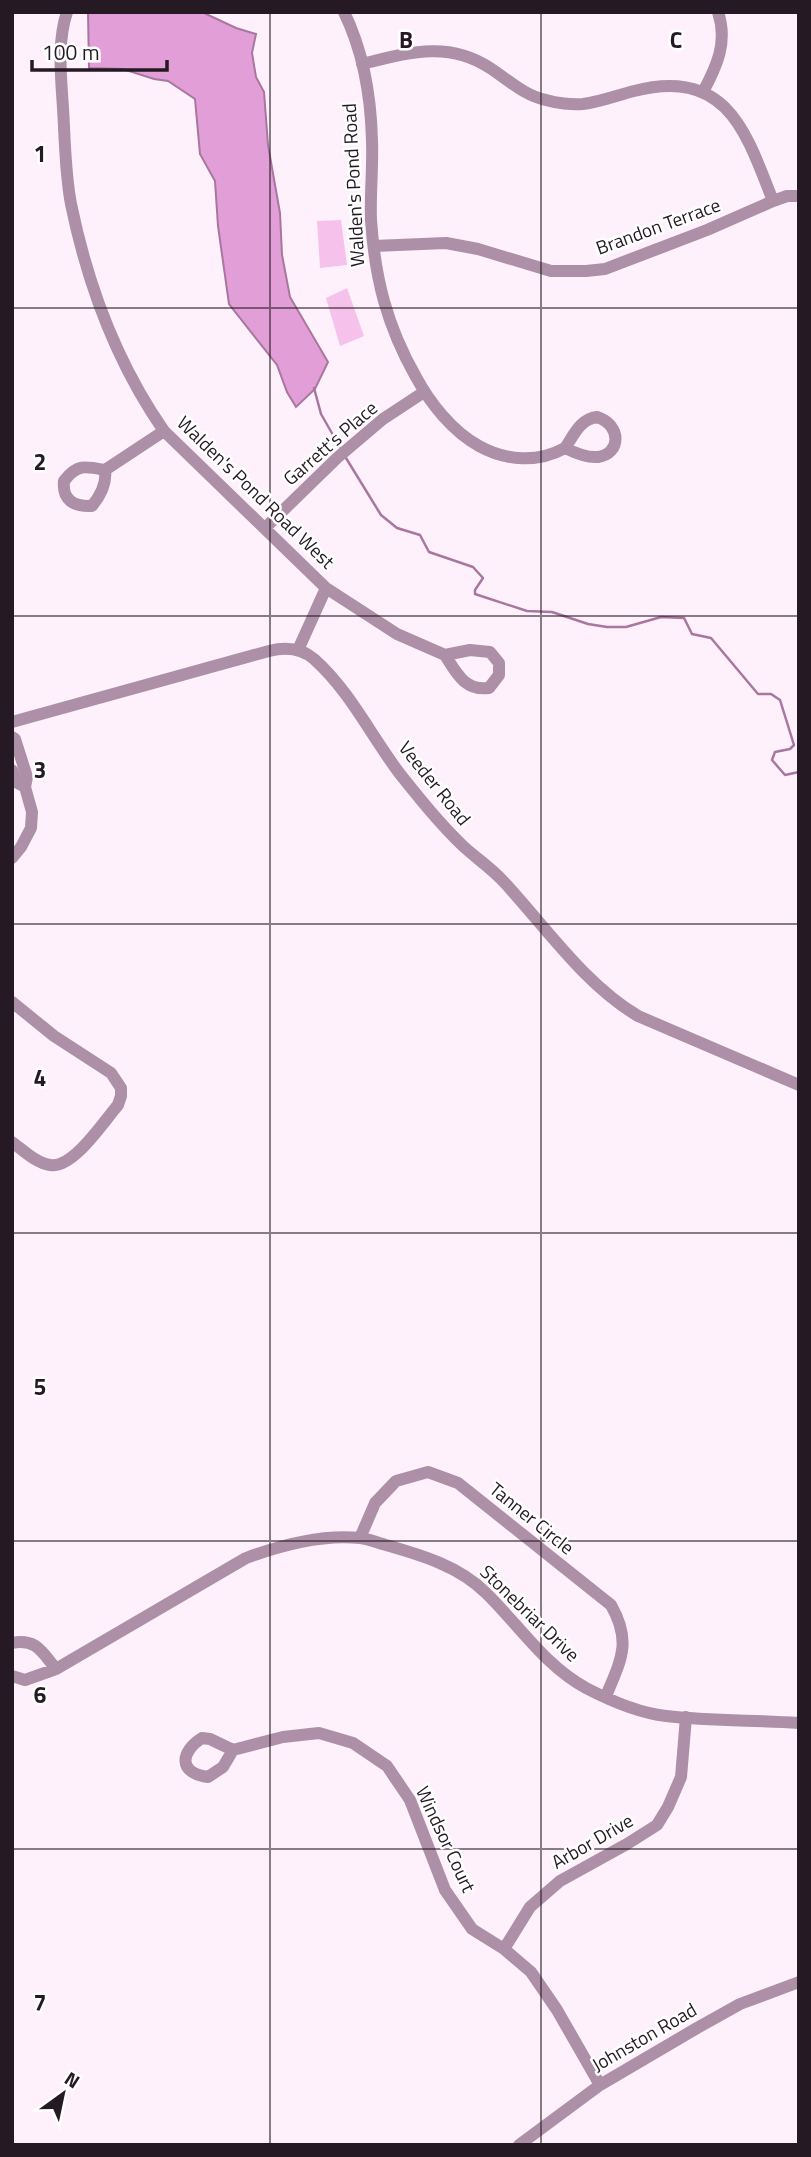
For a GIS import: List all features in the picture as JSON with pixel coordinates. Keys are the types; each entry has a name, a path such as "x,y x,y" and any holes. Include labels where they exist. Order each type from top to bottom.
{"street":[{"name":"Walden's Pond Road West","path":"67,12 62,40 61,76 71,203 103,319 120,359 147,407 164,431 326,587 397,634 445,655"},
{"name":"Walden's Pond Road","path":"344,12 362,64 371,117 371,218 379,287 401,351 424,392 456,429 473,443 492,453 522,459 542,457 565,448"},
{"path":"703,93 715,70 722,41 722,24 718,12"},
{"path":"362,64 418,51 456,54 486,66 532,95 545,100 582,104 650,87 675,87 703,93 725,108 745,132 773,201"},
{"name":"Brandon Terrace","path":"374,246 446,243 478,249 551,271 605,269 773,201 793,196 799,184"},
{"name":"Garrett's Place","path":"265,528 337,458 383,419 424,392"},
{"path":"105,470 164,431"},
{"path":"12,722 269,651 298,650 326,587"},
{"name":"Veeder Road","path":"298,650 312,657 333,678 398,771 450,833 500,878 598,987 638,1016 799,1085"},
{"path":"12,737 15,739 27,777 25,788 32,812 31,828 12,858"},
{"path":"12,769 16,782 25,788"},
{"path":"12,1002 54,1036 111,1073 121,1088 118,1105 76,1155 64,1164 48,1165 12,1142"},
{"name":"Tanner Circle","path":"360,1538 375,1503 396,1481 428,1472 458,1483 611,1605 623,1634 623,1656 606,1696"},
{"name":"Stonebriar Drive","path":"12,1676 25,1680 56,1669 246,1558 272,1549 323,1539 360,1538 453,1568 483,1591 551,1662 586,1688 639,1710 664,1716 799,1723"},
{"path":"12,1643 23,1641 34,1644 56,1669"},
{"name":"Arbor Drive","path":"504,1949 530,1907 560,1881 657,1825 681,1777 686,1717"},
{"name":"Windsor Court","path":"233,1751 283,1737 319,1733 353,1743 387,1766 410,1800 445,1890 472,1929 504,1949 531,1972 557,2010 600,2085"},
{"name":"Johnston Road","path":"519,2145 600,2085 740,2004 799,1982"}],"shaded area":[{"path":"88,12 202,12 256,34 252,53 256,77 264,92 268,145 280,213 282,255 290,297 328,362 315,389 296,407 277,365 229,304 218,226 215,181 200,154 195,99 168,81 123,69 89,68"},
{"path":"341,220 347,265 320,268 317,221"},
{"path":"347,288 364,336 340,346 326,298"}],"waterway":[{"path":"314,388 321,414 341,449"},
{"path":"346,458 381,515 397,528 420,535 429,552 473,567 483,578 475,594 527,611 552,612 588,624 607,627 626,627 661,617 684,618 692,634 711,638 758,694 771,694 780,700 794,745 790,749 775,752 772,760 785,775 799,772"}]}
